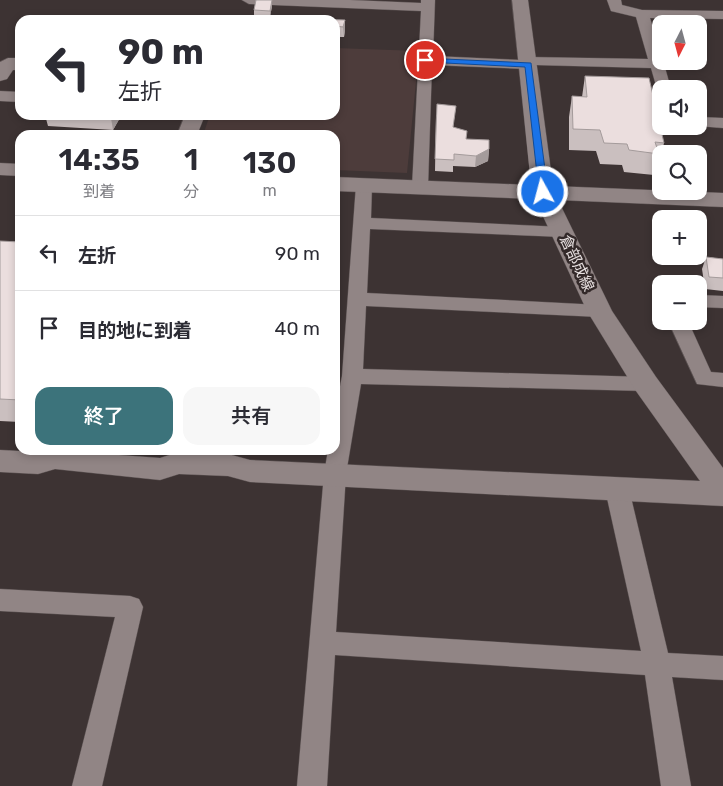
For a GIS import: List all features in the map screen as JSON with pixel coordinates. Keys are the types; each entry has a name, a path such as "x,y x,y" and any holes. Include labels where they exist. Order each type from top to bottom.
{"street":[{"path":"249,0 428,4 420,187"},
{"name":"倉部成線","path":"520,0 543,192 600,311 646,384 723,492"},
{"path":"614,0 616,8 642,14 723,15"},
{"path":"642,14 652,47"},
{"path":"425,60 652,64"},
{"path":"0,75 8,64 15,64"},
{"path":"0,96 15,97"},
{"path":"707,122 723,123"},
{"path":"0,169 15,170"},
{"path":"340,184 723,200"},
{"path":"340,445 352,376 364,185"},
{"path":"362,223 563,232"},
{"path":"357,299 600,311"},
{"path":"707,301 723,302"},
{"path":"682,330 704,379 723,380"},
{"path":"352,376 646,384"},
{"path":"312,786 335,474 338,455"},
{"path":"0,461 38,463 55,458 160,469 180,463 228,465 250,471 617,489 723,492"},
{"path":"617,489 657,664 676,786"},
{"path":"0,600 130,607 87,786"},
{"path":"322,643 723,668"}],"shaded area":[{"path":"340,48 419,51 407,173 340,170 340,130 205,130 208,120 340,120"}],"building":[{"path":"256,0 272,0 270,11 254,10"},
{"path":"340,20 345,20 343,27 340,27"},
{"path":"585,76 649,78 652,91 652,135 662,135 664,143 655,142 656,145 652,145 652,153 629,150 627,144 604,143 600,130 573,129 572,96 587,97"},
{"path":"437,104 456,106 453,127 467,131 466,139 489,140 489,149 476,156 454,154 454,160 435,159"},
{"path":"0,241 15,242 15,400 0,399"},
{"path":"707,257 723,259 723,278 709,277"}],"route":[{"path":"425,60 528,65 543,192"}]}
